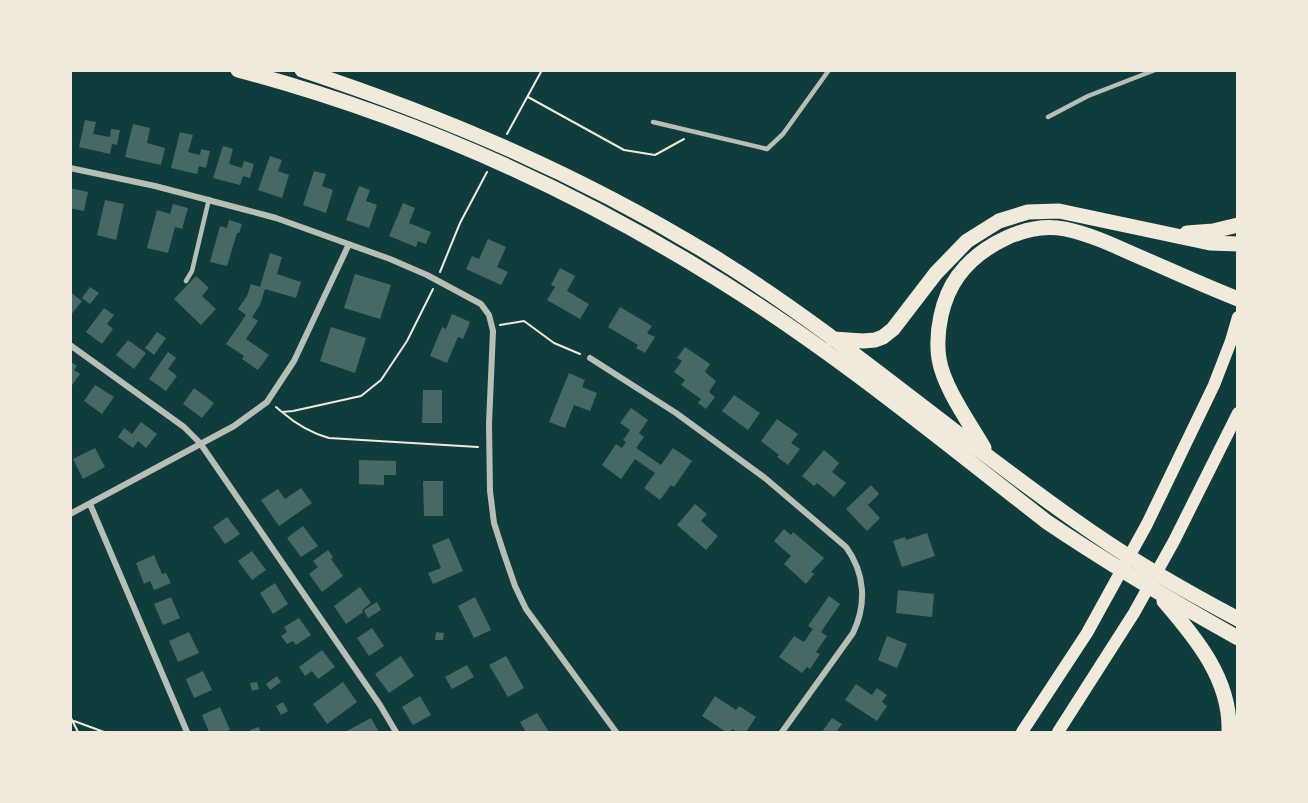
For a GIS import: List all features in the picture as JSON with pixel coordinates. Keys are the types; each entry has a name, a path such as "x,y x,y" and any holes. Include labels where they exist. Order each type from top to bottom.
{"highway":[{"path":"238,70 291,84 448,140 549,184 631,227 775,316 1047,522 1156,592 1238,638"},
{"path":"302,70 448,122 551,167 636,211 712,255 833,339 1097,536 1179,587 1238,619"},
{"path":"833,339 863,341 883,337 893,328 952,255 967,241 999,221 1028,212 1059,211 1210,243 1238,244"},
{"path":"1170,235 1213,231 1238,225"},
{"path":"988,456 956,400 939,361 938,346 942,311 948,294 958,276 972,261 993,245 1014,233 1063,228 1094,237 1238,300"},
{"path":"1156,592 1187,628 1214,668 1230,722 1229,732"}],"main road":[{"path":"1238,287 1238,293"},
{"path":"1022,732 1087,633 1147,524 1214,385 1238,317"},
{"path":"1058,732 1134,612 1174,541 1238,413"}],"street":[{"path":"70,168 209,199 276,218 390,259 437,280 481,304 489,315 493,331 489,447 490,491 494,523 515,586 535,622 616,732"},
{"path":"70,514 234,426 267,402 294,361 349,244"},
{"path":"70,345 184,427 200,443 374,695 396,732"},
{"path":"590,358 676,413 765,478 846,547 855,559 862,587 863,603 860,620 782,732"},
{"path":"90,504 188,732"}],"lane":[{"path":"653,122 767,150 783,135 829,70"},
{"path":"1048,117 1088,96 1155,70"},
{"path":"186,281 192,271 209,199"}],"path":[{"path":"506,136 542,70"},
{"path":"528,97 624,150 655,155 695,132"},
{"path":"282,412 361,396 381,380 407,341 437,280 460,223 489,169"},
{"path":"491,325 524,321 554,343 590,358"},
{"path":"267,402 312,433 329,438 489,447"},
{"path":"70,716 78,732"},
{"path":"74,721 104,732"}],"building":[{"path":"85,120 96,122 93,134 110,137 111,129 120,130 117,145 112,144 110,154 79,147"},
{"path":"133,124 150,128 147,143 165,148 161,165 125,157"},
{"path":"180,132 193,135 188,152 200,155 201,149 210,151 206,168 199,166 197,174 171,168"},
{"path":"223,146 233,149 229,164 242,168 244,161 254,164 250,178 243,176 240,185 213,178"},
{"path":"270,156 282,160 278,171 289,175 282,198 258,190"},
{"path":"314,171 326,174 322,186 333,190 326,213 303,205"},
{"path":"359,186 370,190 366,201 377,205 369,228 346,220"},
{"path":"70,188 88,192 84,211 70,208"},
{"path":"105,200 124,204 116,240 97,235"},
{"path":"403,203 415,208 409,223 431,232 426,244 418,241 416,247 389,236"},
{"path":"173,204 188,208 182,229 175,227 168,253 147,248 157,210 170,214"},
{"path":"229,220 242,224 227,266 210,262 220,226 227,228"},
{"path":"488,239 506,247 497,267 508,272 501,285 466,269 472,256 479,259"},
{"path":"270,253 282,257 277,274 301,282 296,298 265,289 260,305 252,317 258,321 246,339 269,355 258,370 242,359 244,356 226,344 246,315 238,309 247,296 251,284 260,287"},
{"path":"560,268 575,276 567,291 589,304 580,319 547,300 555,287 551,285"},
{"path":"355,274 391,285 380,319 344,308"},
{"path":"196,276 209,288 202,296 216,309 201,325 174,299"},
{"path":"90,287 99,293 90,304 82,298"},
{"path":"70,292 82,301 70,316"},
{"path":"620,307 652,326 647,333 655,337 645,353 636,348 638,345 608,327"},
{"path":"104,308 114,315 107,324 113,329 102,344 86,332"},
{"path":"452,314 470,322 463,339 458,337 447,363 430,356 442,327 446,329"},
{"path":"331,327 366,338 355,373 320,361"},
{"path":"157,332 166,338 154,355 145,348"},
{"path":"128,340 146,353 134,369 116,355"},
{"path":"685,347 710,364 705,372 716,381 709,392 715,397 706,409 698,403 701,399 681,385 685,380 674,372 682,361 677,358"},
{"path":"168,352 176,358 168,369 177,376 166,391 149,379"},
{"path":"70,361 77,366 74,370 80,374 70,388"},
{"path":"569,373 585,380 582,387 597,393 590,411 574,405 565,428 549,422"},
{"path":"95,385 114,397 102,414 84,401"},
{"path":"194,388 214,403 202,418 183,404"},
{"path":"423,390 442,390 442,423 422,423"},
{"path":"734,395 760,413 748,430 722,411"},
{"path":"631,408 648,420 639,433 644,437 636,448 661,465 673,448 692,461 674,487 671,485 660,500 644,488 655,473 635,459 621,479 602,465 616,444 622,448 626,442 623,440 630,430 620,423"},
{"path":"777,419 798,434 791,443 800,449 788,465 761,441"},
{"path":"141,422 157,434 146,448 138,441 133,448 118,437 124,428 132,434"},
{"path":"95,448 105,467 83,479 73,459"},
{"path":"824,450 839,463 832,472 846,483 834,497 817,483 814,486 802,476"},
{"path":"359,460 396,461 396,475 384,475 384,485 359,484"},
{"path":"423,481 443,481 443,516 424,516"},
{"path":"871,485 879,494 868,505 880,518 867,531 846,509"},
{"path":"301,488 312,503 279,526 261,500 278,489 285,499"},
{"path":"695,504 707,514 701,521 718,536 706,550 677,525"},
{"path":"227,517 240,534 225,544 213,527"},
{"path":"303,526 318,546 301,557 287,538"},
{"path":"784,529 791,535 793,532 824,558 811,572 814,574 806,584 784,564 791,556 774,541"},
{"path":"927,533 935,556 902,567 893,541 905,537 906,540"},
{"path":"449,538 463,571 433,584 428,573 441,568 432,545"},
{"path":"328,550 333,557 331,559 343,576 322,592 309,574 318,567 313,561"},
{"path":"252,551 266,570 252,580 238,561"},
{"path":"154,555 162,574 166,573 171,583 154,590 150,581 144,584 136,563"},
{"path":"275,583 288,604 273,614 260,593"},
{"path":"360,587 371,603 346,624 334,606"},
{"path":"898,590 934,594 932,617 896,613"},
{"path":"829,596 840,604 821,632 827,636 816,652 820,654 810,669 807,667 802,673 779,657 794,636 804,642 813,629 808,626"},
{"path":"171,597 180,618 163,625 154,604"},
{"path":"475,597 491,630 474,638 458,606"},
{"path":"377,602 381,610 368,618 364,610"},
{"path":"299,618 311,635 296,645 293,641 287,644 281,636 287,632 284,627"},
{"path":"372,628 384,646 369,656 357,638"},
{"path":"189,632 199,653 178,662 169,641"},
{"path":"436,632 444,633 443,640 435,640"},
{"path":"887,636 907,644 897,668 878,660"},
{"path":"322,650 335,667 318,679 312,671 305,676 299,667"},
{"path":"401,656 414,676 389,693 375,674"},
{"path":"506,656 524,688 508,697 489,665"},
{"path":"467,665 474,677 452,689 445,677"},
{"path":"203,671 212,690 194,698 186,679"},
{"path":"277,676 281,682 270,690 266,684"},
{"path":"257,682 259,689 252,691 250,683"},
{"path":"343,682 357,702 327,724 313,704"},
{"path":"856,684 872,695 877,688 887,695 882,702 887,706 877,721 845,700"},
{"path":"420,696 431,715 413,725 402,707"},
{"path":"715,696 736,710 739,706 756,717 746,732 732,729 726,732 702,716"},
{"path":"283,702 288,711 281,715 276,706"},
{"path":"220,707 230,730 209,732 202,715"},
{"path":"537,713 549,732 526,732 520,722"},
{"path":"371,718 379,732 345,732"},
{"path":"832,718 842,724 836,732 822,732"},
{"path":"259,727 260,732 250,730"}]}
